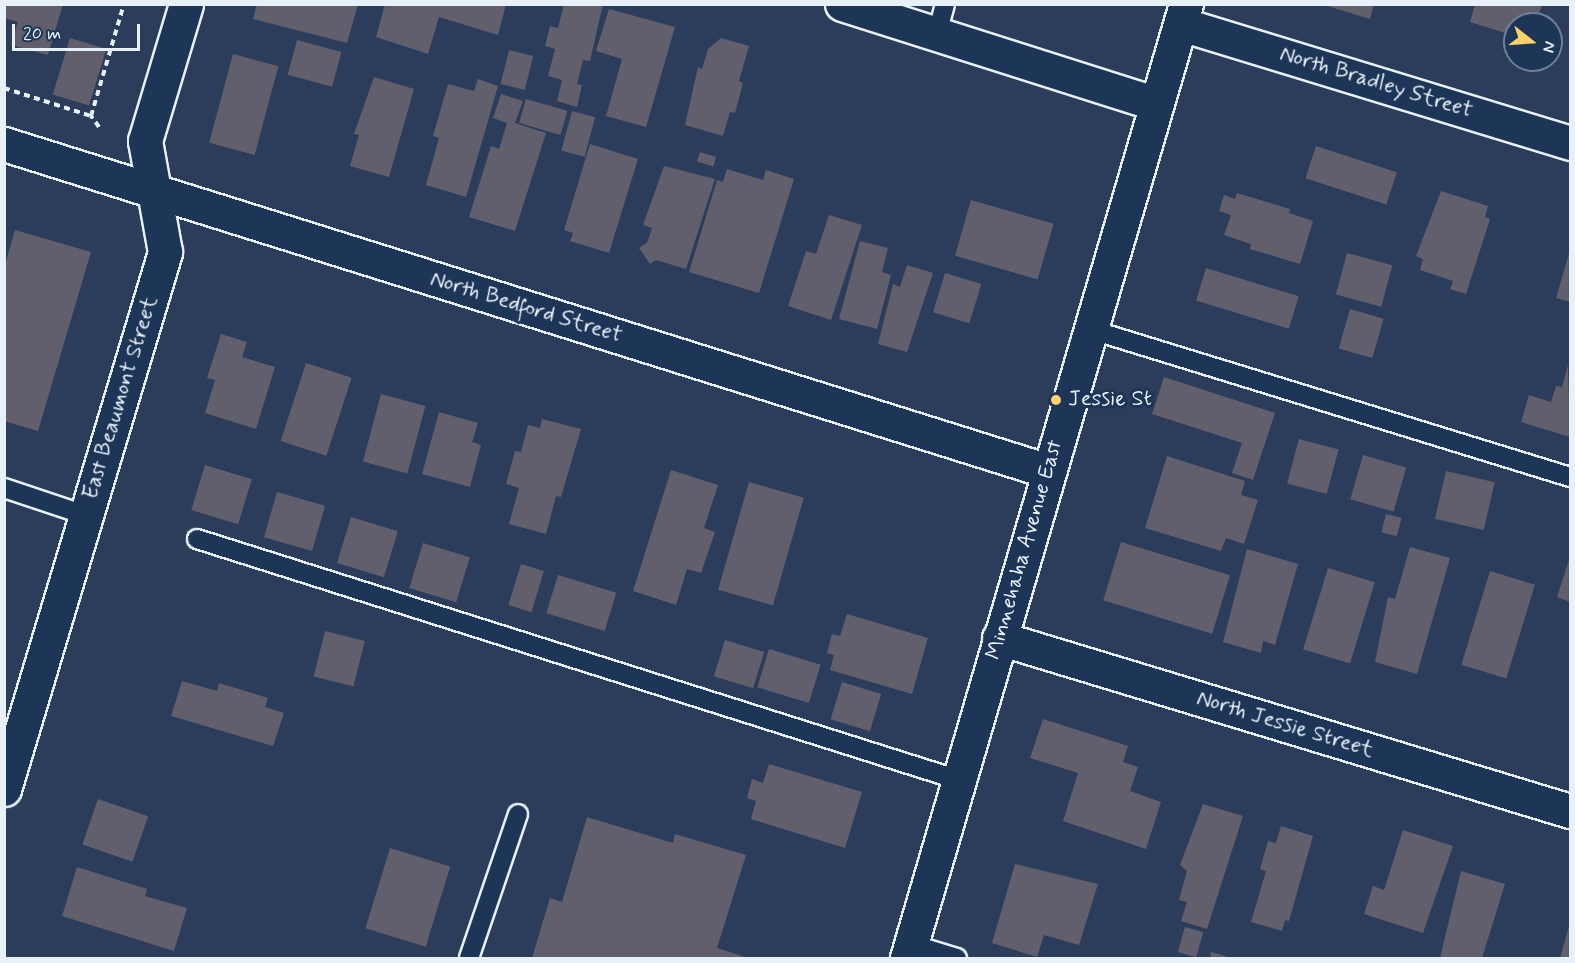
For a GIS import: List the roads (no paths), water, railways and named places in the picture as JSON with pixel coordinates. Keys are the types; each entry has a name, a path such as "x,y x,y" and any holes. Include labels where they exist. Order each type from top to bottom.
{"street":[{"name":"East Beaumont Street","path":"4,789 165,252 145,141 186,4"},
{"path":"842,4 941,19 1155,103"},
{"name":"Minnehaha Avenue East","path":"909,951 1155,103 1184,14"},
{"name":"North Bradley Street","path":"1184,14 1570,143"},
{"name":"North Bedford Street","path":"4,144 1048,471"},
{"name":"North Jessie Street","path":"999,638 1570,811"}],"lane":[{"path":"1089,329 1570,477"},
{"path":"4,488 85,515"},
{"path":"197,538 959,780"},
{"path":"469,958 518,814"},
{"path":"909,951 957,958"}],"place":[{"name":"Jessie St","path":"1056,400"}]}
